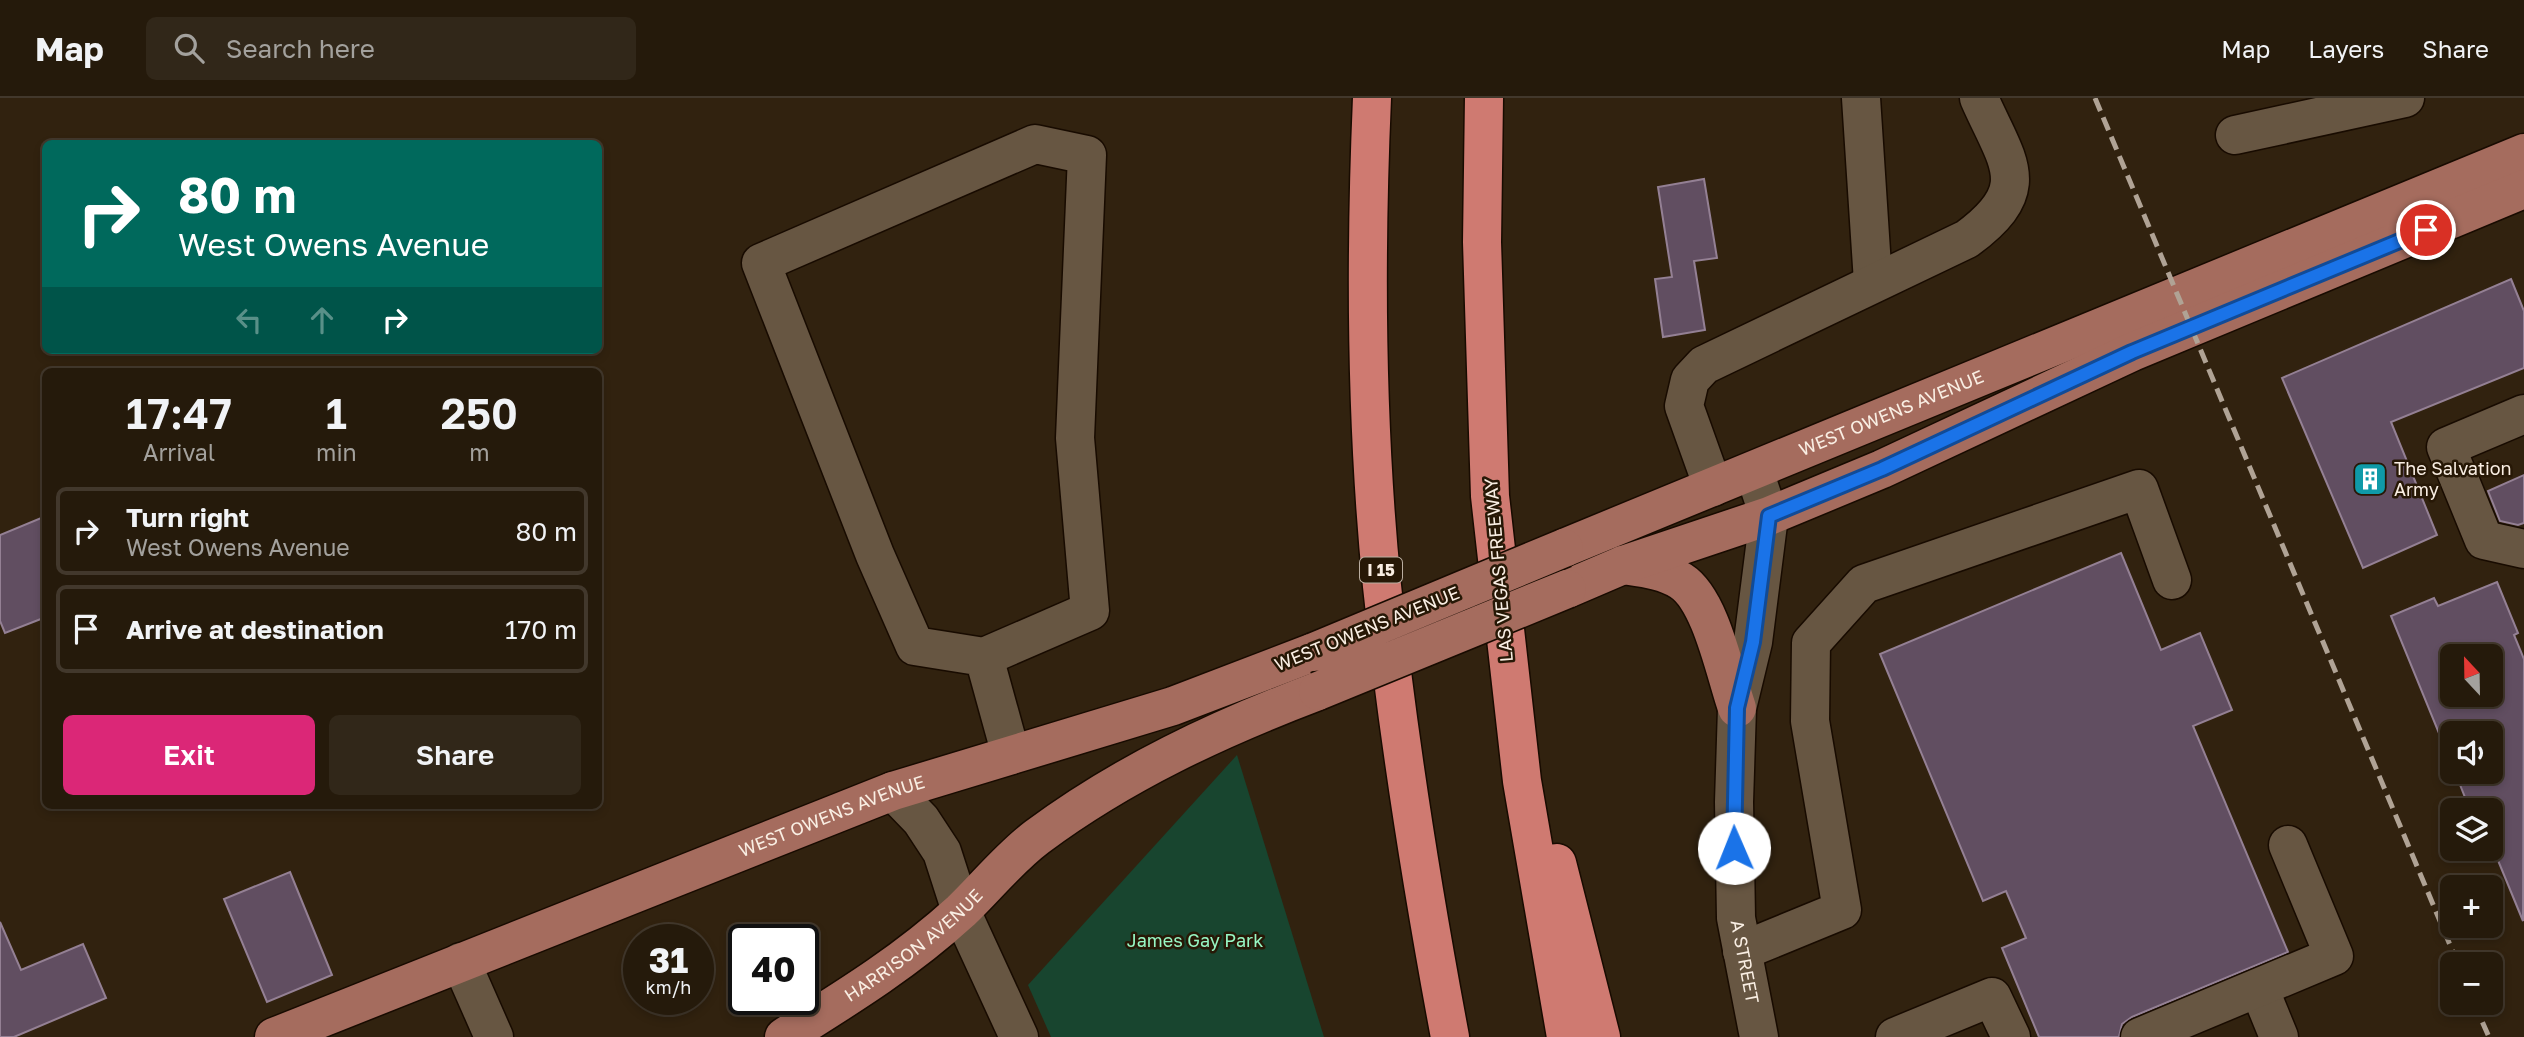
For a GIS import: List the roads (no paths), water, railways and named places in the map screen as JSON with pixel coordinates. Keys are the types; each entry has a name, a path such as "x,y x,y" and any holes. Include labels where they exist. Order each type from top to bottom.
{"highway":[{"name":"I 15","path":"1372,98 1370,320 1373,470 1382,584 1413,822 1450,1037"},
{"name":"LAS VEGAS FREEWAY","path":"1484,98 1482,242 1490,496 1505,646 1534,863 1566,1037"},
{"path":"1505,646 1601,1037"}],"main road":[{"name":"WEST OWENS AVENUE","path":"274,1037 893,791 1173,706 1314,652 2524,153"},
{"path":"1623,565 1769,516 1882,469 2132,352 2524,189"},
{"path":"1623,565 1655,570 1682,582 1704,608 1737,708"},
{"name":"HARRISON AVENUE","path":"785,1037 891,970 961,911 1034,840 1140,770 1232,724 1623,565"}],"street":[{"path":"1861,98 1873,282"},
{"path":"1713,487 1684,405 1690,380 1704,365 1967,239 1993,220 2006,202 2011,184 2007,164 1979,98"},
{"path":"2235,135 2405,98"},
{"path":"1035,144 1087,155 1075,438 1090,611 984,657 915,646 875,555 761,263 1035,144"},
{"path":"2524,414 2446,447 2484,540 2524,549"},
{"name":"A STREET","path":"1755,471 1769,516 1753,642 1737,708 1735,905 1759,1037"},
{"path":"1742,951 1842,910 1810,721 1811,643 1864,584 2138,488 2172,580"},
{"path":"984,657 1011,755"},
{"path":"893,791 921,820 942,852 961,911 1018,1037"},
{"path":"2140,1037 2334,956 2288,845"},
{"path":"461,962 494,1037"},
{"path":"2259,988 2269,1034"},
{"path":"1895,1037 1992,998 2011,1037"}],"railway":[{"path":"2095,98 2453,952"},
{"path":"2479,1015 2489,1037"}],"place":[{"name":"The Salvation Army","path":"2370,479"}],"park label":[{"name":"James Gay Park","path":"1195,941"}]}
